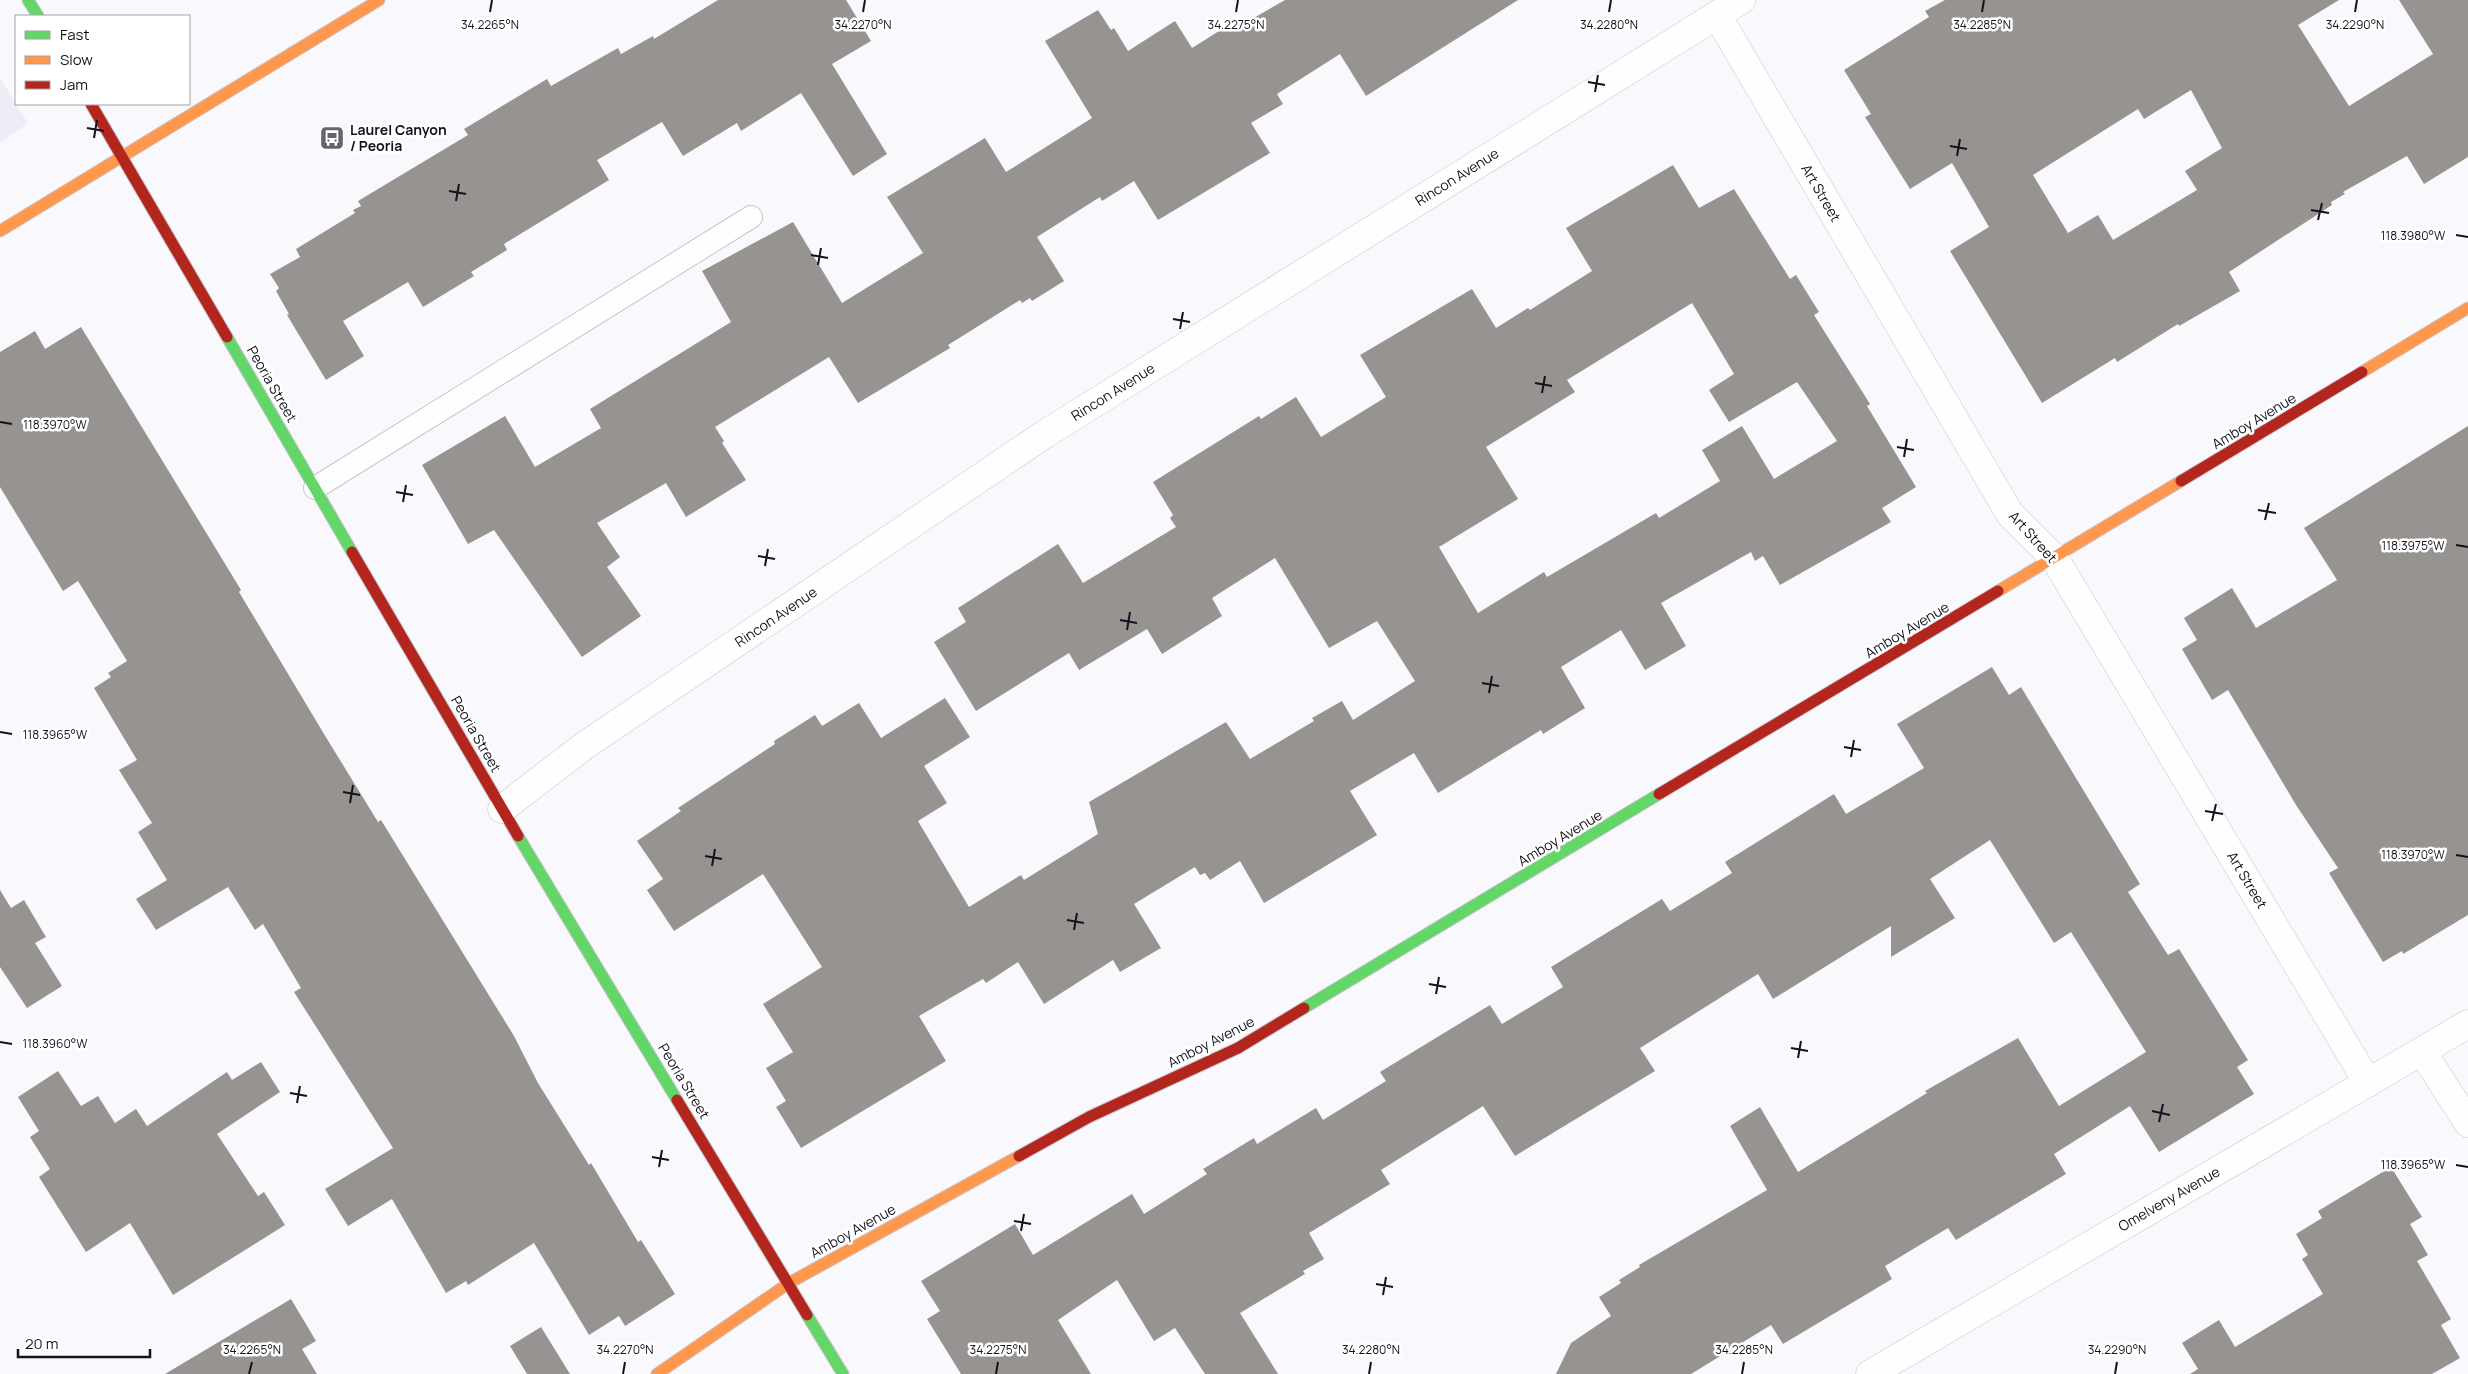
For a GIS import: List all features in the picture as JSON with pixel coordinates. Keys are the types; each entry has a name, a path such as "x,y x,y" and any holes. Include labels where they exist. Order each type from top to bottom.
{"street":[{"path":"28,0 37,15"},
{"path":"0,231 380,0"},
{"name":"Rincon Avenue","path":"502,809 584,746 1045,434 1742,0"},
{"name":"Art Street","path":"1717,15 2010,514 2055,559 2368,1082"},
{"name":"Peoria Street","path":"92,105 502,809 843,1374"},
{"name":"Amboy Avenue","path":"657,1374 789,1283 1089,1117 1238,1048 2055,559 2468,308"},
{"name":"Omelveny Avenue","path":"1870,1374 2468,1024"},
{"path":"2422,1050 2468,1123"}],"lane":[{"path":"315,488 750,217"}],"shaded area":[{"path":"0,78 15,105 28,123 0,143"}],"building":[{"path":"718,0 846,0 871,41 832,64 887,154 853,176 801,93 741,131 737,123 683,156 662,122 597,160 609,180 504,244 507,250 471,272 474,276 423,307 408,282 343,321 364,356 326,380 287,315 289,314 276,291 279,288 270,274 300,257 296,249 355,213 353,210 361,206 358,201 468,135 464,129 547,79 551,86 618,48 621,54 653,36 654,39"},
{"path":"1285,0 1518,0 1366,96 1340,54 1277,94 1283,104 1251,123 1270,153 1158,220 1134,181 1102,201 1100,197 1037,237 1064,281 1032,301 1030,298 1022,303 1020,300 948,345 950,348 858,403 829,357 715,427 724,441 722,443 746,480 686,517 666,483 597,523 620,557 607,567 641,616 582,657 494,530 468,544 422,465 505,416 535,467 601,428 590,409 731,322 702,271 793,222 842,303 923,253 887,197 985,138 1006,172 1092,118 1045,41 1098,10 1111,30 1114,28 1128,51 1175,21 1192,48 1235,21 1238,27"},
{"path":"1945,0 2339,0 2298,25 2349,106 2433,54 2399,0 2468,0 2468,157 2424,184 2407,156 2343,192 2345,194 2331,202 2332,205 2229,272 2240,291 2179,326 2178,324 2117,362 2115,358 2042,403 1950,251 1989,227 1952,163 1910,189 1865,117 1871,114 1844,70 1929,17 1925,11","holes":["2191,90 2222,148 2185,171 2197,190 2113,240 2098,215 2068,233 2033,175 2138,109 2144,119"]},
{"path":"1673,165 1699,208 1734,189 1790,279 1796,275 1819,312 1814,315 1870,404 1867,406 1916,487 1882,508 1891,522 1780,585 1763,556 1755,561 1751,552 1661,603 1686,646 1645,670 1621,630 1561,667 1585,708 1543,734 1541,730 1438,793 1414,753 1350,791 1377,835 1264,903 1240,861 1210,880 1205,873 1200,875 1195,867 1134,904 1161,948 1120,972 1113,960 1044,1004 1018,962 986,983 983,979 919,1016 946,1061 801,1148 776,1107 786,1101 766,1068 793,1052 763,1004 822,967 763,874 674,931 647,890 663,879 637,841 681,811 678,808 775,744 774,741 815,715 822,726 859,703 881,738 945,698 970,737 924,766 947,803 918,821 969,907 1021,875 1024,880 1098,834 1089,802 1226,722 1250,759 1314,721 1312,718 1342,701 1353,720 1415,681 1377,621 1329,648 1275,558 1212,598 1222,616 1162,654 1147,629 1079,670 1069,653 976,711 934,642 966,622 958,608 1058,544 1083,583 1176,527 1170,518 1173,515 1153,482 1259,416 1261,419 1296,397 1321,437 1386,397 1360,355 1472,289 1496,328 1528,308 1530,310 1592,271 1566,228","holes":["1692,303 1734,374 1709,390 1729,422 1797,382 1837,441 1774,479 1742,426 1702,450 1720,481 1659,518 1656,513 1547,577 1544,572 1478,613 1439,547 1518,499 1486,447 1575,392 1567,380"]},
{"path":"81,327 241,590 239,592 324,734 378,822 381,820 514,1036 538,1083 589,1165 591,1163 638,1242 641,1240 675,1294 625,1326 619,1316 589,1335 534,1243 468,1285 466,1281 446,1293 392,1199 348,1226 325,1189 393,1148 294,992 301,988 263,924 255,930 228,887 156,930 136,899 167,880 138,832 152,823 119,770 137,760 94,688 111,677 108,673 127,661 78,581 63,591 0,487 0,352 35,331 45,349"},
{"path":"2468,426 2468,915 2403,954 2402,951 2383,962 2329,873 2338,868 2296,805 2228,690 2212,700 2182,649 2197,640 2184,618 2232,588 2256,628 2337,580 2304,528"},
{"path":"1992,667 2009,695 2021,687 2140,884 2128,892 2168,955 2179,949 2248,1060 2237,1067 2254,1094 2159,1152 2130,1106 2054,1154 2066,1174 1956,1240 1948,1228 1885,1266 1892,1279 1783,1344 1771,1325 1691,1374 1556,1374 1571,1343 1611,1316 1599,1297 1621,1283 1619,1280 1640,1267 1639,1265 1767,1190 1730,1126 1760,1107 1798,1172 1927,1093 1925,1091 2018,1038 2059,1106 2146,1052 2071,932 2054,943 1990,840 1930,879 1955,918 1891,957 1891,926 1773,999 1758,974 1640,1048 1655,1071 1515,1156 1483,1106 1381,1170 1390,1184 1309,1233 1324,1259 1303,1271 1305,1274 1240,1313 1278,1374 1205,1374 1175,1328 1154,1341 1117,1280 1058,1320 1091,1374 961,1374 927,1319 940,1311 921,1281 1015,1224 1033,1255 1132,1194 1144,1214 1207,1174 1203,1169 1254,1138 1257,1144 1316,1108 1323,1120 1386,1081 1380,1072 1490,1005 1502,1024 1563,987 1551,967 1662,899 1670,911 1732,873 1725,862 1834,794 1846,814 1924,768 1897,724"},
{"path":"0,890 11,908 24,900 46,937 35,943 62,986 27,1008 0,967"},
{"path":"261,1062 280,1092 217,1134 258,1196 264,1192 285,1225 173,1295 130,1223 86,1252 39,1177 50,1169 30,1137 39,1131 18,1097 58,1071 81,1106 98,1096 115,1123 136,1109 147,1126 227,1072 232,1080"},
{"path":"2391,1167 2422,1217 2410,1224 2428,1255 2417,1261 2451,1319 2441,1325 2460,1358 2432,1374 2190,1374 2198,1369 2182,1343 2219,1320 2235,1347 2323,1294 2302,1259 2308,1255 2296,1234 2322,1218 2318,1211"},
{"path":"291,1299 316,1341 302,1349 317,1374 165,1374"},
{"path":"541,1327 570,1374 527,1374 510,1346"}],"traffic: fast":[{"path":"28,0 37,15"},
{"path":"227,337 352,552"},
{"path":"1304,1008 1659,794"},
{"path":"518,836 677,1100"},
{"path":"807,1315 843,1374"}],"traffic: slow":[{"path":"0,231 379,0"},
{"path":"2362,372 2468,308"},
{"path":"1998,591 2181,481"},
{"path":"657,1374 789,1283 1019,1156"}],"traffic: jam":[{"path":"92,105 227,337"},
{"path":"2181,481 2362,372"},
{"path":"352,552 518,836"},
{"path":"1659,794 1998,591"},
{"path":"1019,1156 1089,1117 1238,1048 1304,1008"},
{"path":"677,1100 807,1315"}],"place":[{"name":"Laurel Canyon / Peoria","path":"332,138"}]}
